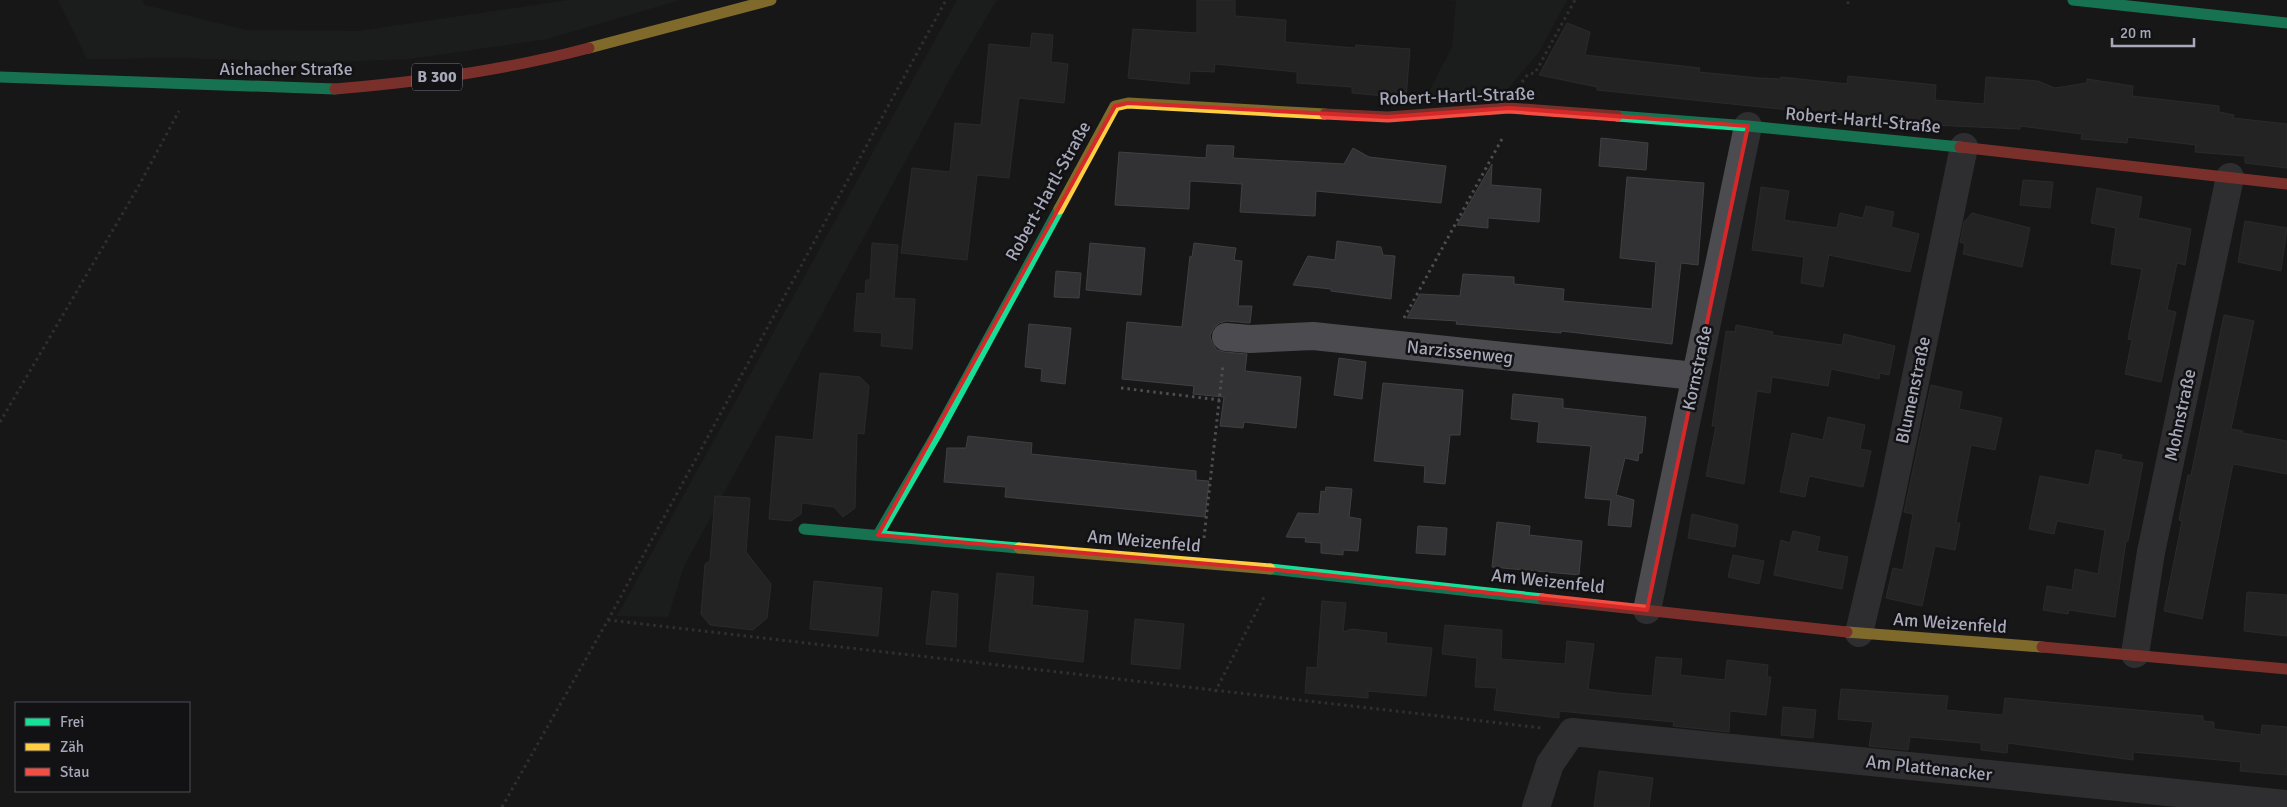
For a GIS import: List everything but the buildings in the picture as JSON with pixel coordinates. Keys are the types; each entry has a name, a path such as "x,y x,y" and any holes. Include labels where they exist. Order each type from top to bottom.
{"street":[{"name":"Aichacher Straße","path":"0,77 191,86 329,89 413,81 537,62 636,38 771,0"},
{"path":"2073,0 2287,23"},
{"name":"Robert-Hartl-Straße","path":"878,535 936,435 1115,106 1128,103 1388,117 1509,108 1748,126 1964,147 2287,184"},
{"name":"Kornstraße","path":"1647,610 1748,126"},
{"name":"Blumenstraße","path":"1859,633 1891,496 1964,147"},
{"name":"Mohnstraße","path":"2135,654 2151,552 2230,177"},
{"name":"Narzissenweg","path":"1226,337 1250,339 1313,336 1695,376"},
{"name":"Am Weizenfeld","path":"804,529 1278,570 1859,633 2135,654 2287,668"},
{"path":"1536,807 1550,764 1572,732"},
{"name":"Am Plattenacker","path":"1572,732 2287,804"}],"path":[{"path":"502,807 608,620 946,0"},
{"path":"1389,345 1509,125 1509,99 1528,74 1535,73 1575,0"},
{"path":"0,422 172,128 191,86"},
{"path":"1200,563 1226,337"},
{"path":"1121,388 1220,400"},
{"path":"1215,692 1278,570"},
{"path":"608,620 1572,732"}],"highlighted area":[{"path":"1128,103 1388,117 1509,108 1748,126 1647,610 1278,570 878,535 1115,106"}],"shaded area":[{"path":"58,0 142,0 145,5 246,30 358,31 569,0 680,0 547,39 410,59 330,62 182,58 87,59"},
{"path":"957,0 1000,0 996,1 954,72 684,566 668,617 617,616"},
{"path":"1449,0 1567,0 1539,52 1500,98 1427,96 1452,47 1456,1"}],"traffic: fast":[{"path":"2073,0 2287,23"},
{"path":"0,77 335,89"},
{"path":"1617,116 1748,126 1960,147"},
{"path":"878,535 936,435 1059,209"},
{"path":"804,529 1019,548"},
{"path":"1270,569 1543,599"}],"traffic: slow":[{"path":"589,48 771,0"},
{"path":"1059,209 1115,106 1128,103 1325,114"},
{"path":"1019,548 1270,569"},
{"path":"1847,632 2042,647"}],"traffic: jam":[{"path":"335,89 399,83 495,69 589,48"},
{"path":"1325,114 1388,117 1509,108 1617,116"},
{"path":"1960,147 2287,184"},
{"path":"1543,599 1847,632"},
{"path":"2042,647 2287,669"}]}
